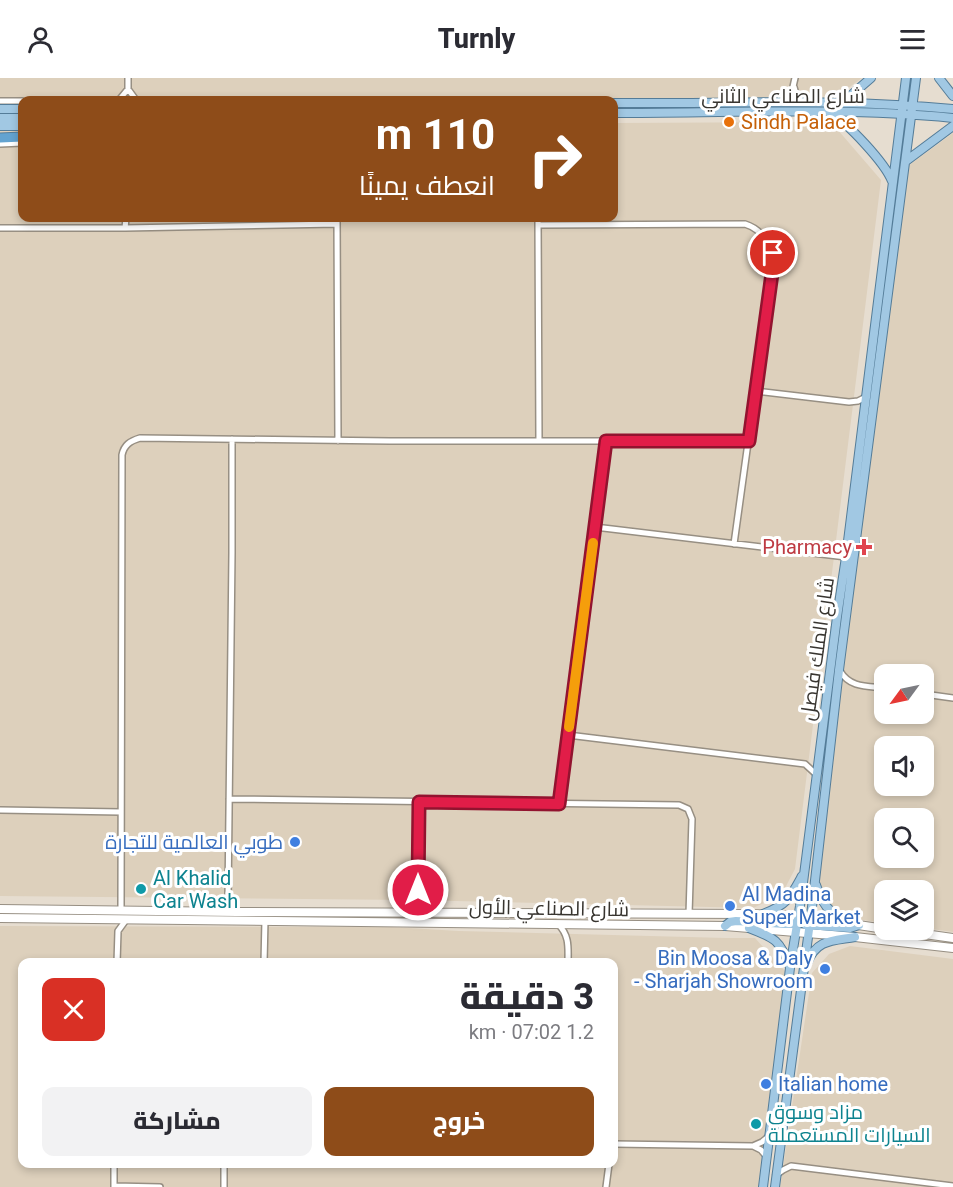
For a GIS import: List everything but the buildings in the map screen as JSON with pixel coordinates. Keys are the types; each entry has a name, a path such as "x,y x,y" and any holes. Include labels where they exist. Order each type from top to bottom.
{"highway":[{"path":"0,136 18,136"}],"main road":[{"path":"842,103 872,78"},
{"name":"شارع الملك فيصل","path":"765,1187 769,1136 790,968 846,557 906,78"},
{"name":"شارع الملك فيصل","path":"775,1187 815,883 845,687 839,670 916,78"},
{"path":"939,78 953,96"},
{"name":"شارع الصناعي الثاني","path":"618,103 802,102 842,103 902,110"},
{"path":"0,109 18,109"},
{"name":"شارع الصناعي الثاني","path":"913,110 953,118"},
{"name":"شارع الصناعي الثاني","path":"618,113 953,110"},
{"path":"827,112 840,119 849,128 885,167 892,181"},
{"path":"0,118 18,118"},
{"path":"0,126 18,126"},
{"path":"906,161 953,126"},
{"path":"763,914 785,903 804,873"},
{"path":"815,883 821,900 829,911 859,925 874,927"},
{"name":"شارع الصناعي الأول","path":"0,909 763,914 797,924"},
{"name":"شارع الصناعي الأول","path":"0,918 749,928 797,924 810,925 855,937 953,948"},
{"path":"725,926 736,921 850,928 859,925"},
{"path":"749,928 779,943 790,968"},
{"path":"934,935 953,938"},
{"path":"802,978 810,957 821,944 855,937"}],"street":[{"path":"128,78 128,89 133,96"},
{"path":"795,78 796,94 802,102"},
{"path":"785,102 794,87"},
{"path":"122,96 128,89"},
{"path":"0,101 18,101"},
{"path":"0,144 18,143"},
{"path":"125,228 126,222"},
{"path":"0,228 125,228 307,222"},
{"path":"337,222 338,441"},
{"path":"539,441 538,225 749,225 768,241 773,257 734,544"},
{"path":"756,391 849,402 866,397"},
{"path":"849,402 864,414"},
{"path":"121,910 122,451 130,442 140,438 338,441 749,441"},
{"path":"232,439 228,899 237,912"},
{"path":"559,804 606,441"},
{"path":"595,526 846,557"},
{"path":"839,670 844,678 845,687 874,688"},
{"path":"934,695 953,698"},
{"path":"568,735 805,764 817,775"},
{"path":"805,764 819,755"},
{"path":"229,799 679,805 688,809 692,819 689,914"},
{"path":"418,913 419,802"},
{"path":"0,810 121,812"},
{"path":"219,912 228,899"},
{"path":"108,919 117,931 117,958"},
{"path":"117,931 127,919"},
{"path":"264,958 265,920"},
{"path":"558,924 565,932 568,941 568,958"},
{"path":"568,941 572,930 578,925"},
{"path":"618,1144 753,1146 769,1136"},
{"path":"753,1146 767,1157"},
{"path":"780,1151 787,1163"},
{"path":"776,1175 787,1163"},
{"path":"787,1163 953,1186"},
{"path":"114,1168 114,1186 160,1187"},
{"path":"224,1168 224,1187"},
{"path":"606,1187 608,1168"}],"shaded area":[{"path":"0,78 862,78 833,99 618,100 618,96 18,96 18,101 0,101"},
{"path":"831,122 881,180 795,869 785,888 766,902 753,908 410,900 0,896 0,124 18,124 18,222 618,222 618,123"},
{"path":"953,133 953,932 934,929 934,880 874,880 874,922 847,918 828,902 816,878 908,166"},
{"path":"0,926 390,927 459,931 755,938 785,971 763,1187 0,1187"},
{"path":"850,946 953,959 953,1187 780,1187 812,973 829,954"}],"slow traffic":[{"path":"569,727 593,543"}],"place":[{"name":"Sindh Palace","path":"729,122"},
{"name":"Pharmacy","path":"864,547"},
{"name":"طوبي العالمية للتجارة","path":"295,842"},
{"name":"Al Khalid Car Wash","path":"141,889"},
{"name":"Al Madina Super Market","path":"730,906"},
{"name":"Bin Moosa & Daly - Sharjah Showroom","path":"825,969"},
{"name":"Italian home","path":"766,1084"},
{"name":"مزاد وسوق السيارات المستعملة","path":"756,1124"}],"route":[{"path":"418,890 419,802 559,804 606,441 749,441 773,253"}]}
